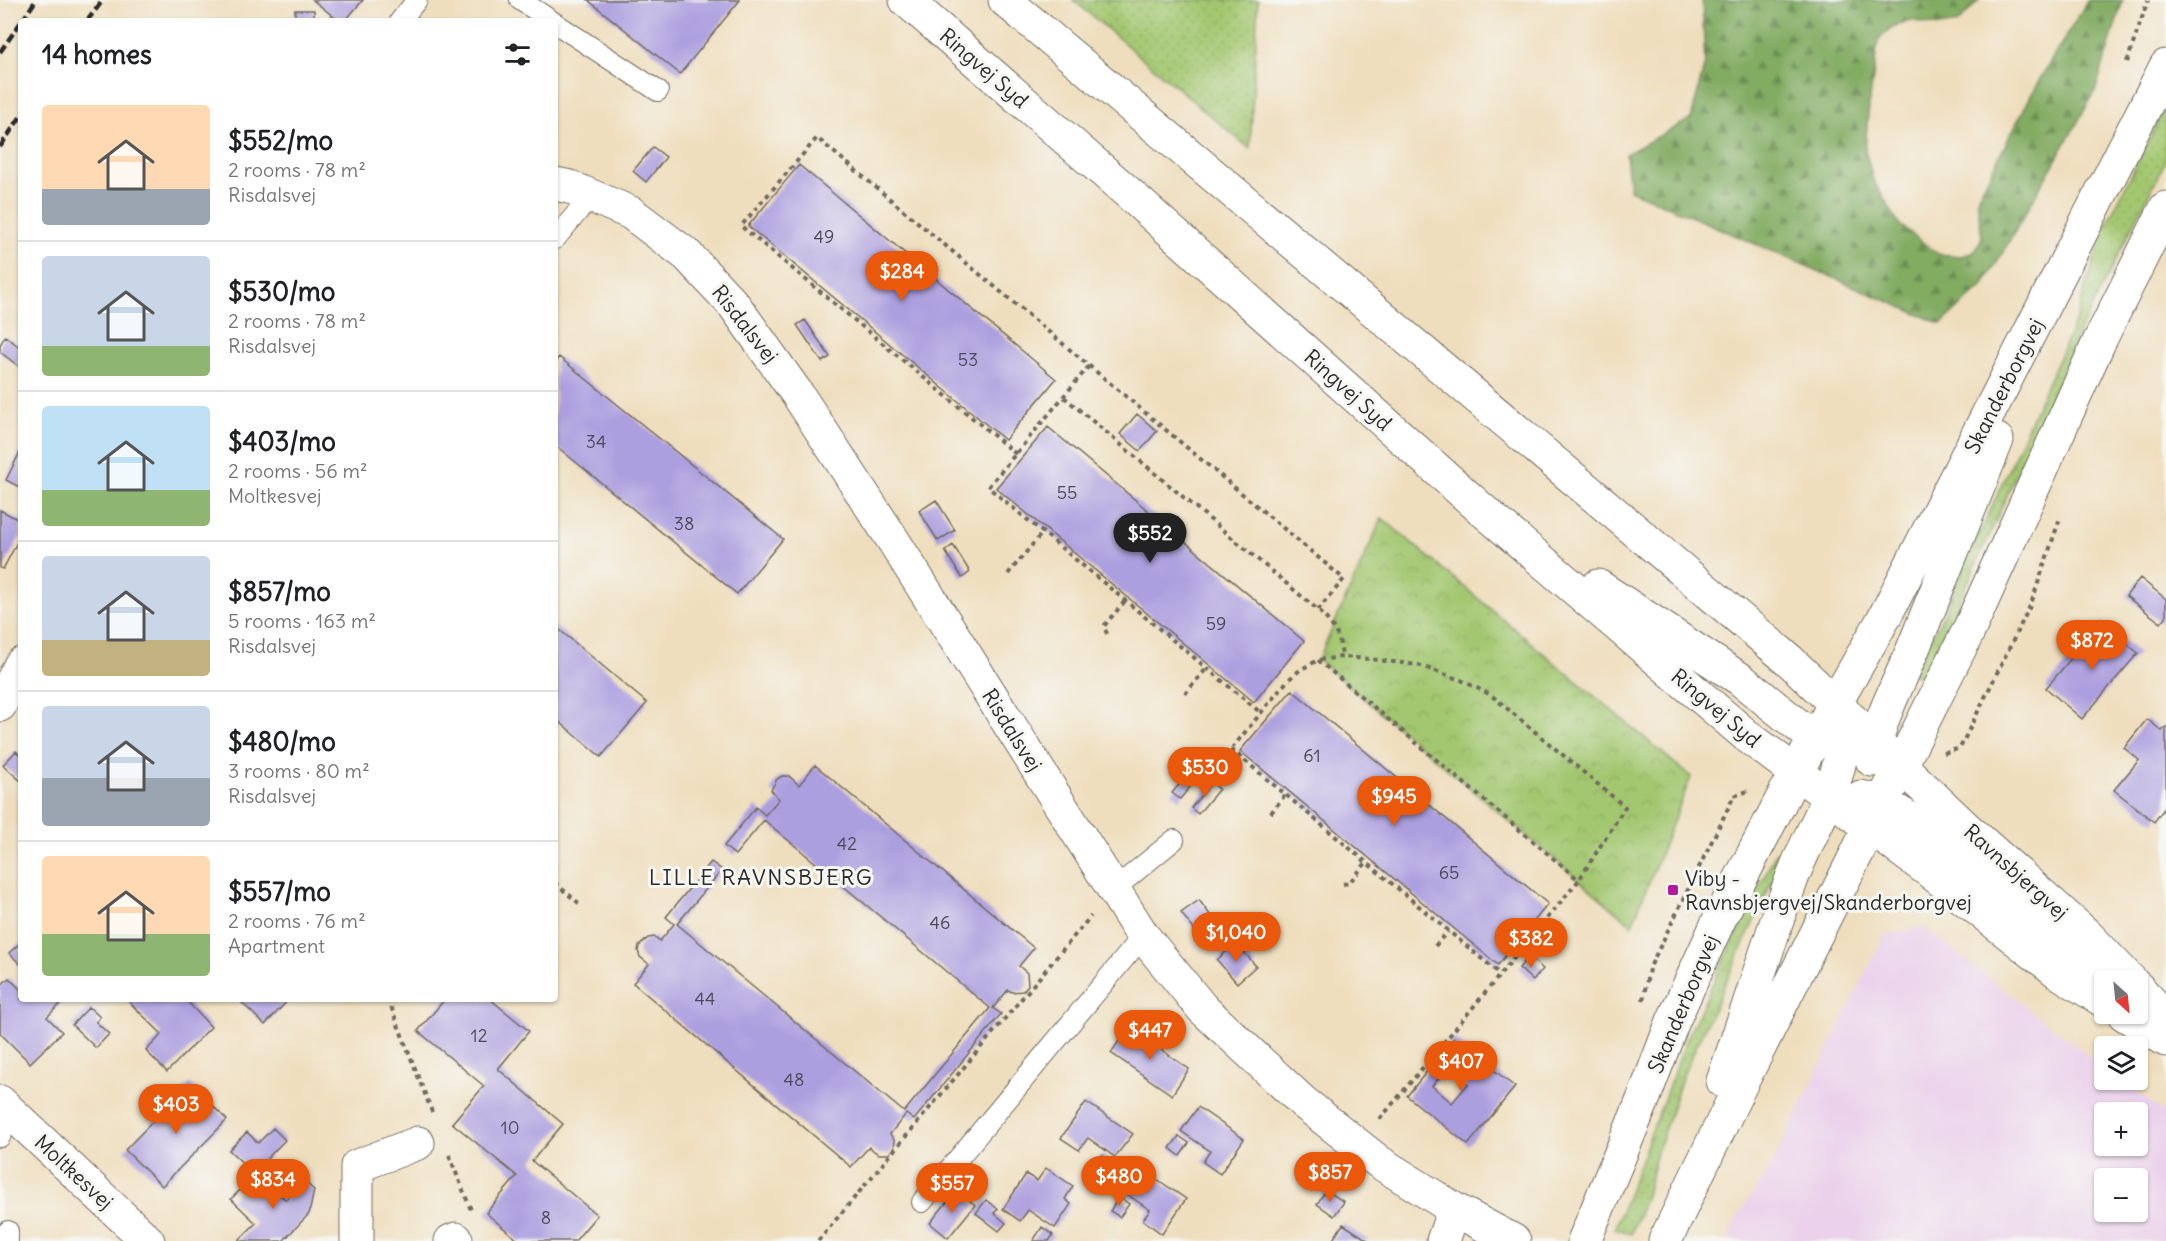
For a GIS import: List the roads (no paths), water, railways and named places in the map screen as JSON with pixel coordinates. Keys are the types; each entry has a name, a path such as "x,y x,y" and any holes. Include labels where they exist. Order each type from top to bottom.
{"main road":[{"name":"Ringvej Syd","path":"906,0 1125,190 1479,507 1747,736 1796,772"},
{"path":"1005,0 1789,660 1900,765"},
{"name":"Skanderborgvej","path":"1834,703 1884,618 2166,66"},
{"name":"Risdalsvej","path":"558,185 570,187 631,213 687,255 734,304 798,395 893,540 1113,891 1143,936 1203,1010 1304,1102 1379,1162 1454,1209 1514,1241"},
{"path":"1665,1241 1968,632 2099,342 2166,208"},
{"path":"2070,257 1875,741 1872,762 1876,814 1929,871 2058,972 2094,995"},
{"path":"1479,507 1740,679 1828,742 1875,741 1920,726"},
{"path":"0,705 18,670"},
{"path":"1681,1205 1792,879 1829,797 1838,770 1828,742 1834,703"},
{"name":"Skanderborgvej","path":"1584,1241 1678,1011 1719,920 1796,772 1828,742"},
{"name":"Ravnsbjergvej","path":"1900,765 1964,826 2086,934 2120,970"},
{"path":"1796,772 1829,797 1876,814 1920,825 2094,970"},
{"path":"1775,811 1802,801 1829,797"},
{"path":"2148,999 2166,1018"},
{"path":"2148,1015 2166,1030"},
{"path":"2140,1024 2166,1040"},
{"name":"Moltkesvej","path":"4,1118 135,1236"},
{"path":"357,1241 357,1166 418,1143"},
{"path":"1443,1241 1454,1209"}],"lane":[{"path":"402,18 417,0"},
{"path":"520,0 547,18"},
{"path":"558,25 658,92"},
{"path":"558,235 591,196"},
{"path":"1113,891 1174,840"},
{"path":"922,1202 1143,936"}],"railway":[{"path":"24,18 36,0"},
{"path":"89,18 103,0"},
{"path":"0,52 18,26"},
{"path":"0,147 18,120"}],"place":[{"name":"Viby - Ravnsbjergvej/Skanderborgvej","path":"1673,890"}],"district":[{"name":"LILLE RAVNSBJERG","path":"761,877"}]}
